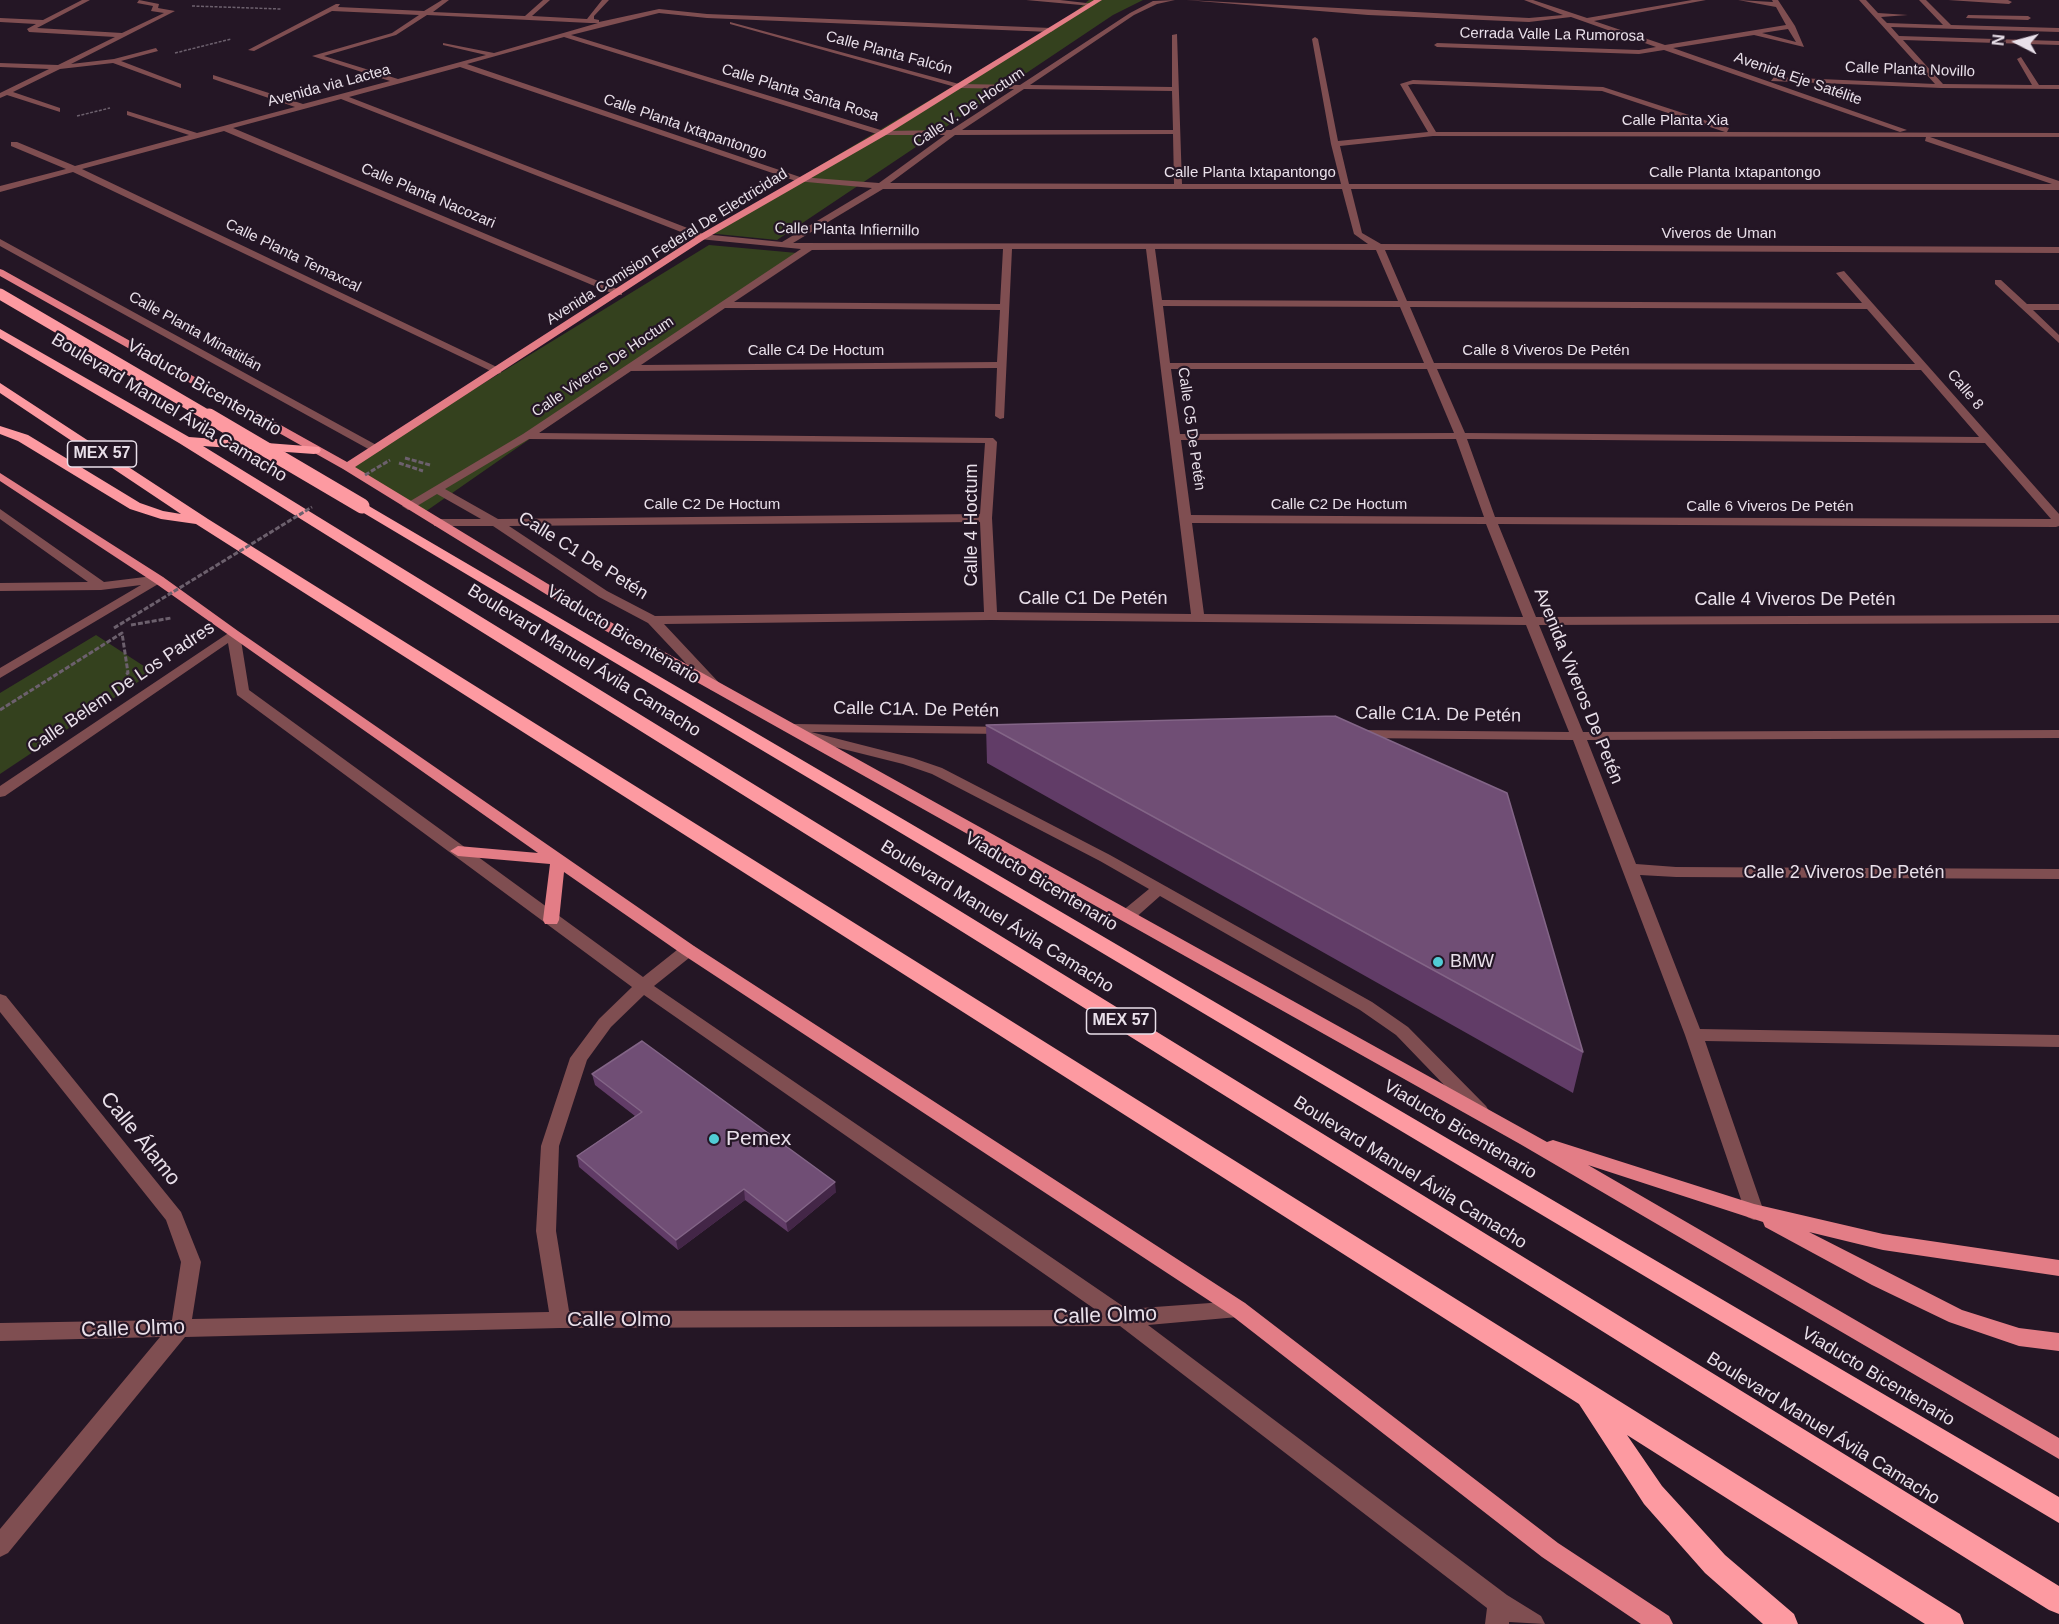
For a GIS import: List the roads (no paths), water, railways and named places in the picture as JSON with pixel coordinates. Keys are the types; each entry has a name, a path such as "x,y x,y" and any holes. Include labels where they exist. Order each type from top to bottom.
{"highway":[{"name":"Viaducto Bicentenario","path":"0,294 2059,1511"},
{"name":"Boulevard Manuel Ávila Camacho","path":"0,333 184,440 2059,1601"},
{"name":"MEX 57","path":"0,387 203,522 1950,1624"},
{"path":"0,430 23,438 135,506 161,515 203,522"},
{"path":"184,440 314,450"},
{"path":"1587,1396 1653,1495 1715,1564 1784,1624"}],"main road":[{"name":"Avenida Comision Federal De Electricidad","path":"353,473 376,449 702,237 799,179 883,133 1096,2"},
{"name":"Boulevard Manuel Ávila Camacho","path":"0,272 314,450 609,627 1527,1139 2059,1449"},
{"path":"0,476 159,580 233,634 688,950 1238,1309 1550,1550 1661,1624"},
{"path":"458,851 558,860"},
{"path":"552,920 558,860"},
{"path":"1527,1139 1754,1212 1882,1242 2059,1268"},
{"path":"1754,1212 1879,1279 1956,1316 2019,1337 2059,1342"}],"street":[{"path":"87,0 29,30 126,35"},
{"path":"252,50 345,0"},
{"path":"398,81 316,56 394,34 446,0"},
{"path":"526,18 547,0"},
{"path":"591,21 591,16 606,0"},
{"path":"1029,0 1096,2"},
{"name":"Calle V. De Hoctum","path":"783,245 881,186 954,132 1142,8 1155,2 1172,0"},
{"path":"1189,0 1368,13 1530,20 1572,16"},
{"name":"Avenida Eje Satélite","path":"1527,0 1760,79 2059,185"},
{"path":"1585,21 1703,0"},
{"path":"1741,0 1777,2 1802,46 1754,33"},
{"path":"1862,0 1941,86"},
{"path":"1923,0 1948,26"},
{"path":"1951,0 2008,1 2041,30"},
{"path":"1967,0 1995,28"},
{"path":"4,95 172,11 153,10 157,5 141,1"},
{"path":"331,9 608,22"},
{"name":"Avenida via Lactea","path":"0,189 608,22 666,10 707,16"},
{"path":"1877,15 1918,16"},
{"path":"707,16 1051,30"},
{"name":"Calle Planta Falcón","path":"707,16 959,86 1176,89"},
{"path":"1928,16 1950,16"},
{"path":"1961,17 2028,18"},
{"path":"0,20 44,22"},
{"path":"1887,25 2059,30"},
{"name":"Cerrada Valle La Rumorosa","path":"1437,45 1639,52 1792,26"},
{"name":"Calle Planta Santa Rosa","path":"566,35 883,133 1177,132"},
{"path":"1175,35 1178,185"},
{"path":"1899,38 2059,43"},
{"path":"1315,39 1335,144 1347,187"},
{"path":"445,44 494,55"},
{"path":"96,50 124,65 178,86"},
{"path":"0,65 61,67 114,60 156,50"},
{"path":"2021,59 2037,87"},
{"name":"Calle Planta Ixtapantongo","path":"459,64 799,179 881,186 2059,185"},
{"path":"216,77 303,107"},
{"name":"Calle Planta Novillo","path":"1760,79 1941,86 2059,87"},
{"path":"1433,134 1404,84 1413,82 1603,89 1737,134"},
{"path":"4,95 57,110"},
{"name":"Calle Planta Infiernillo","path":"340,96 702,237 810,247 1379,247"},
{"path":"130,113 198,136"},
{"name":"Calle Planta Nacozari","path":"225,128 619,293"},
{"name":"Calle Planta Xia","path":"1335,144 1433,134 2059,135"},
{"name":"Calle Planta Temaxcal","path":"14,144 75,168 497,371"},
{"name":"Avenida Viveros De Petén","path":"1347,187 1359,234 1379,247 1461,437 1491,520 1694,1035 1754,1212"},
{"name":"Calle Planta Minatitlán","path":"0,242 376,449"},
{"path":"1000,416 1008,246"},
{"name":"Calle C5 De Petén","path":"1150,246 1198,617"},
{"name":"Calle Viveros De Hoctum","path":"408,506 527,436 810,247"},
{"name":"Viveros de Uman","path":"1379,247 2059,250"},
{"name":"Calle 8","path":"1841,273 2058,520 2049,524"},
{"path":"1998,282 2059,340"},
{"path":"1158,303 1871,306"},
{"path":"721,305 1005,307"},
{"path":"2024,307 2059,307"},
{"name":"Calle C4 De Hoctum","path":"629,368 1002,364"},
{"name":"Calle 8 Viveros De Petén","path":"1166,366 1925,367"},
{"name":"Calle 4 Hoctum","path":"527,436 985,439 991,442 986,518 991,616"},
{"path":"1176,437 1987,440"},
{"name":"Calle C1 De Petén","path":"437,489 495,522 603,594 653,620 718,689"},
{"path":"0,513 101,586"},
{"name":"Calle C2 De Hoctum","path":"438,523 986,518"},
{"name":"Calle C2 De Hoctum","path":"1187,519 1491,520"},
{"name":"Calle 6 Viveros De Petén","path":"1491,520 2049,524"},
{"path":"0,587 101,586 159,580"},
{"path":"0,674 159,580"},
{"name":"Calle C1 De Petén","path":"653,620 991,616 1532,620"},
{"name":"Calle 4 Viveros De Petén","path":"1532,620 2059,619"},
{"path":"233,634 242,692 643,986 1124,1318 1498,1614 1533,1624"},
{"name":"Calle Belem De Los Padres","path":"0,793 233,634"},
{"name":"Calle C1A. De Petén","path":"799,731 1019,730"},
{"path":"799,731 937,771 1105,858 1366,1006 1402,1031 1483,1115"},
{"name":"Calle C1A. De Petén","path":"1340,734 1578,736"},
{"path":"1578,736 2059,734"},
{"name":"Calle 2 Viveros De Petén","path":"1628,869 1688,872 2059,874"},
{"path":"1127,916 1159,889"},
{"path":"560,1320 546,1232 550,1146 579,1058 605,1023 643,986 688,950"},
{"name":"Calle Álamo","path":"0,1000 174,1217 191,1262 181,1327"},
{"path":"1694,1035 2059,1041"},
{"name":"Calle Olmo","path":"0,1332 560,1320 1124,1318 1238,1309"},
{"path":"0,1546 181,1327"}],"place":[{"name":"BMW","path":"1438,962"},
{"name":"Pemex","path":"714,1139"}]}
